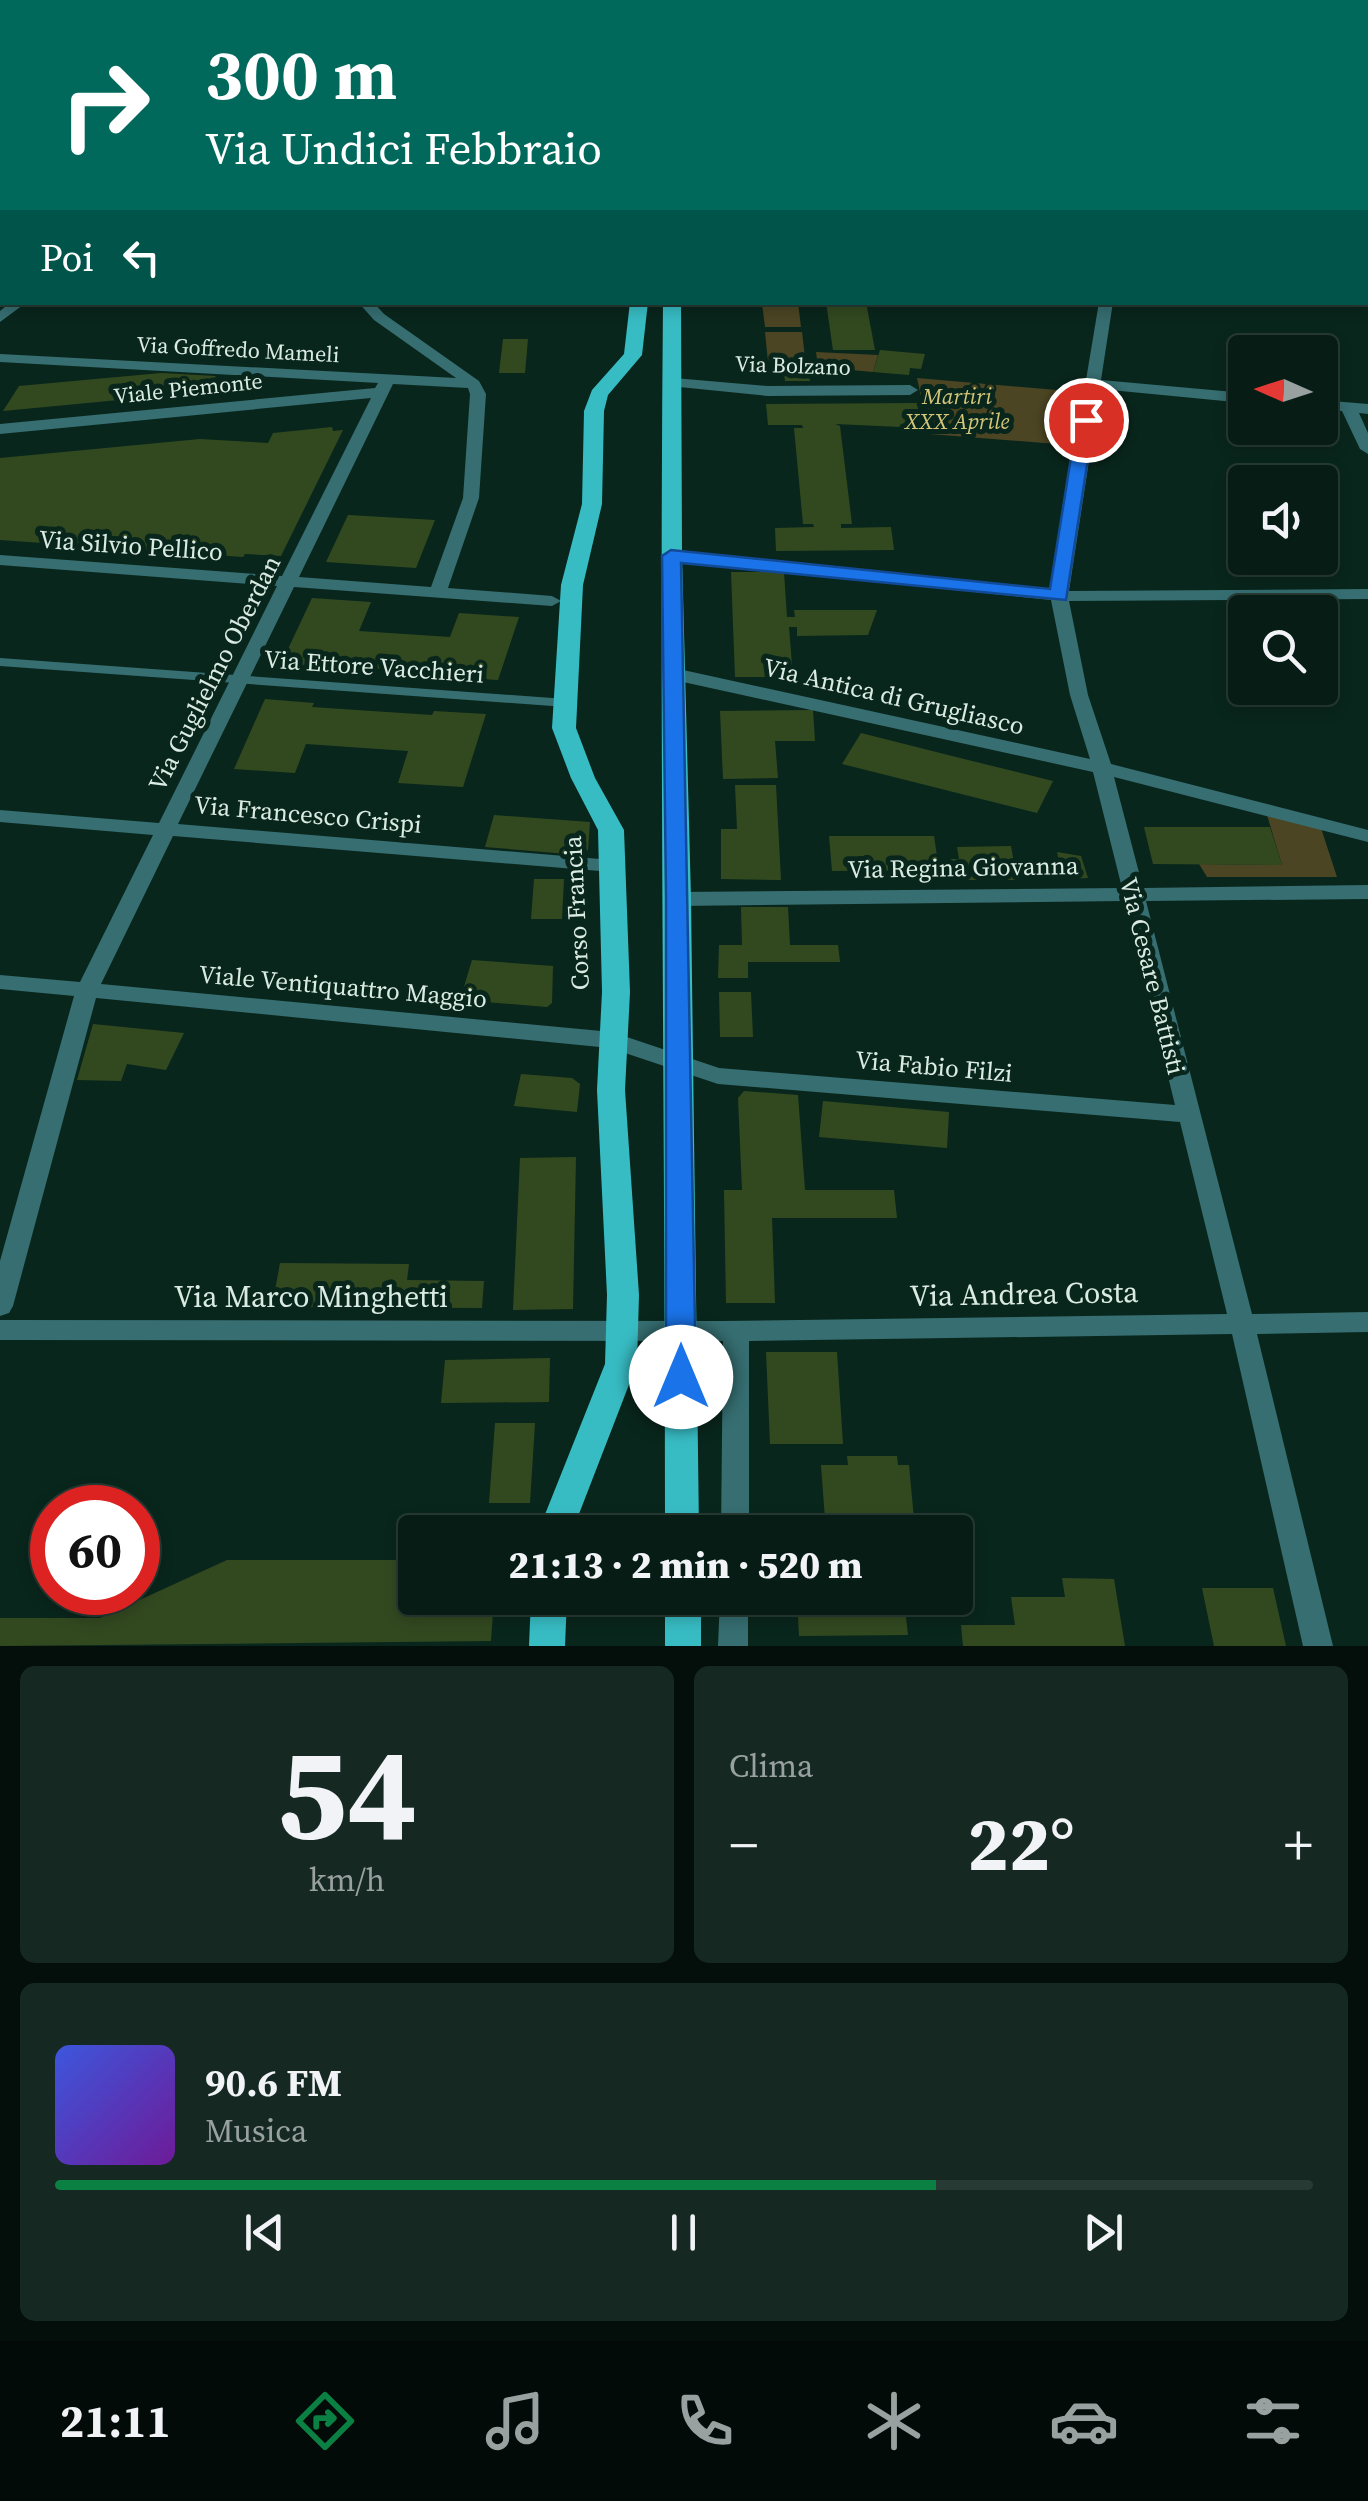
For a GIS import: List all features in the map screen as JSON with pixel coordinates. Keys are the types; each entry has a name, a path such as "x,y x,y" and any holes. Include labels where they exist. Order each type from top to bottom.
{"main road":[{"name":"Corso Francia","path":"562,1515 621,1364 611,830 582,778 564,728 572,585 592,504 594,411 599,394 632,356 639,305"},
{"path":"672,305 671,556 678,898 682,1515"},
{"path":"547,1646 548,1615"},
{"path":"682,1615 683,1646"}],"street":[{"path":"368,305 379,318 474,384 478,394 471,498 438,592 552,601"},
{"name":"Via Cesare Battisti","path":"1105,305 1059,596 1079,695 1102,768 1242,1323 1318,1646"},
{"name":"Via Goffredo Mameli","path":"0,358 384,386 474,384"},
{"name":"Via Bolzano","path":"674,383 768,391 910,390"},
{"path":"1091,384 1228,396"},
{"name":"Viale Piemonte","path":"0,429 384,386"},
{"name":"Via Guglielmo Oberdan","path":"0,1306 86,990 384,386"},
{"path":"1338,406 1368,409"},
{"path":"1348,407 1368,449"},
{"path":"671,556 1059,596 1368,594"},
{"name":"Via Silvio Pellico","path":"0,560 438,592"},
{"name":"Via Ettore Vacchieri","path":"0,662 566,703"},
{"name":"Via Antica di Grugliasco","path":"674,674 1102,768"},
{"path":"1102,768 1368,836"},
{"name":"Via Francesco Crispi","path":"0,816 612,866"},
{"name":"Via Regina Giovanna","path":"678,898 1368,892"},
{"name":"Viale Ventiquattro Maggio","path":"0,982 612,1040 678,1060"},
{"name":"Via Fabio Filzi","path":"678,1060 718,1076 1188,1114"},
{"name":"Via Andrea Costa","path":"680,1331 1368,1322"},
{"name":"Via Marco Minghetti","path":"0,1330 680,1331"},
{"path":"734,1515 736,1331"},
{"path":"734,1615 734,1646"}],"green space":[{"path":"762,305 798,305 801,327 765,327"},
{"path":"765,332 802,332 806,366 768,362"},
{"path":"816,352 878,355 873,372 818,367"},
{"name":"Martiri XXX Aprile","path":"917,378 1068,391 1057,444 929,434"},
{"path":"1267,815 1321,828 1337,877 1207,877 1199,864 1282,865"}],"building":[{"path":"826,305 867,305 875,350 833,350"},
{"path":"503,339 528,339 525,373 499,373"},
{"name":"Martiri XXX Aprile","path":"880,350 925,354 921,369 910,368 909,375 873,372"},
{"path":"783,368 814,371 815,375 809,375 810,381 785,381"},
{"path":"161,373 216,376 203,392 3,411 19,386"},
{"path":"917,403 922,428 835,424 840,426 852,524 841,524 841,528 891,527 894,550 776,551 775,528 814,527 803,524 794,428 803,428 802,425 768,425 766,404"},
{"path":"332,427 333,431 343,430 281,556 243,557 0,540 0,458 200,439 268,443 273,433"},
{"path":"348,515 435,520 416,568 326,562"},
{"path":"731,572 784,572 787,617 795,617 794,610 877,610 868,635 797,636 797,627 789,627 793,677 735,677"},
{"path":"312,598 371,602 359,631 450,637 459,613 519,617 498,680 449,677 451,672 281,664"},
{"path":"265,699 314,703 312,707 432,715 434,711 486,714 463,787 398,783 408,751 306,744 295,773 234,769"},
{"path":"813,710 815,741 775,741 778,778 723,779 720,711"},
{"path":"861,733 1053,781 1037,813 842,764"},
{"path":"735,785 776,785 781,880 721,879 721,829 737,829"},
{"path":"494,815 590,822 588,850 580,855 485,847"},
{"path":"1144,827 1270,827 1282,865 1153,864"},
{"path":"829,836 934,836 939,870 832,871"},
{"path":"1011,846 1017,880 946,880 951,859 959,859 957,847"},
{"path":"1057,852 1081,856 1088,878 1063,879"},
{"path":"534,879 564,879 562,919 531,919"},
{"path":"741,907 788,907 790,945 838,945 840,962 748,962 748,978 718,978 719,945 742,945"},
{"path":"472,960 553,966 552,1003 547,1007 460,1000"},
{"path":"719,992 751,992 753,1037 720,1037"},
{"path":"93,1024 184,1033 166,1070 127,1064 121,1081 77,1080"},
{"path":"521,1074 572,1078 580,1084 577,1112 514,1106"},
{"path":"744,1091 798,1095 805,1190 894,1190 897,1218 772,1218 775,1303 726,1303 724,1190 742,1190 738,1098"},
{"path":"823,1101 949,1112 947,1148 819,1137"},
{"path":"576,1157 573,1309 513,1310 520,1158"},
{"path":"280,1263 409,1264 407,1280 484,1281 482,1308 272,1307"},
{"path":"766,1352 837,1352 843,1444 770,1444"},
{"path":"550,1358 549,1402 441,1403 445,1360"},
{"path":"495,1423 535,1423 530,1503 489,1503"},
{"path":"847,1456 897,1456 898,1465 909,1465 914,1515 825,1515 821,1465 848,1465"},
{"path":"227,1560 398,1560 398,1615 493,1615 491,1641 0,1646 0,1618 160,1615 160,1591"},
{"path":"1062,1578 1114,1579 1125,1646 963,1646 961,1625 1015,1625 1011,1597 1065,1597"},
{"path":"1202,1588 1273,1588 1286,1646 1214,1646"},
{"path":"798,1615 906,1615 908,1635 799,1636"}],"route":[{"path":"681,1377 671,556 1059,596 1086,420"}]}
